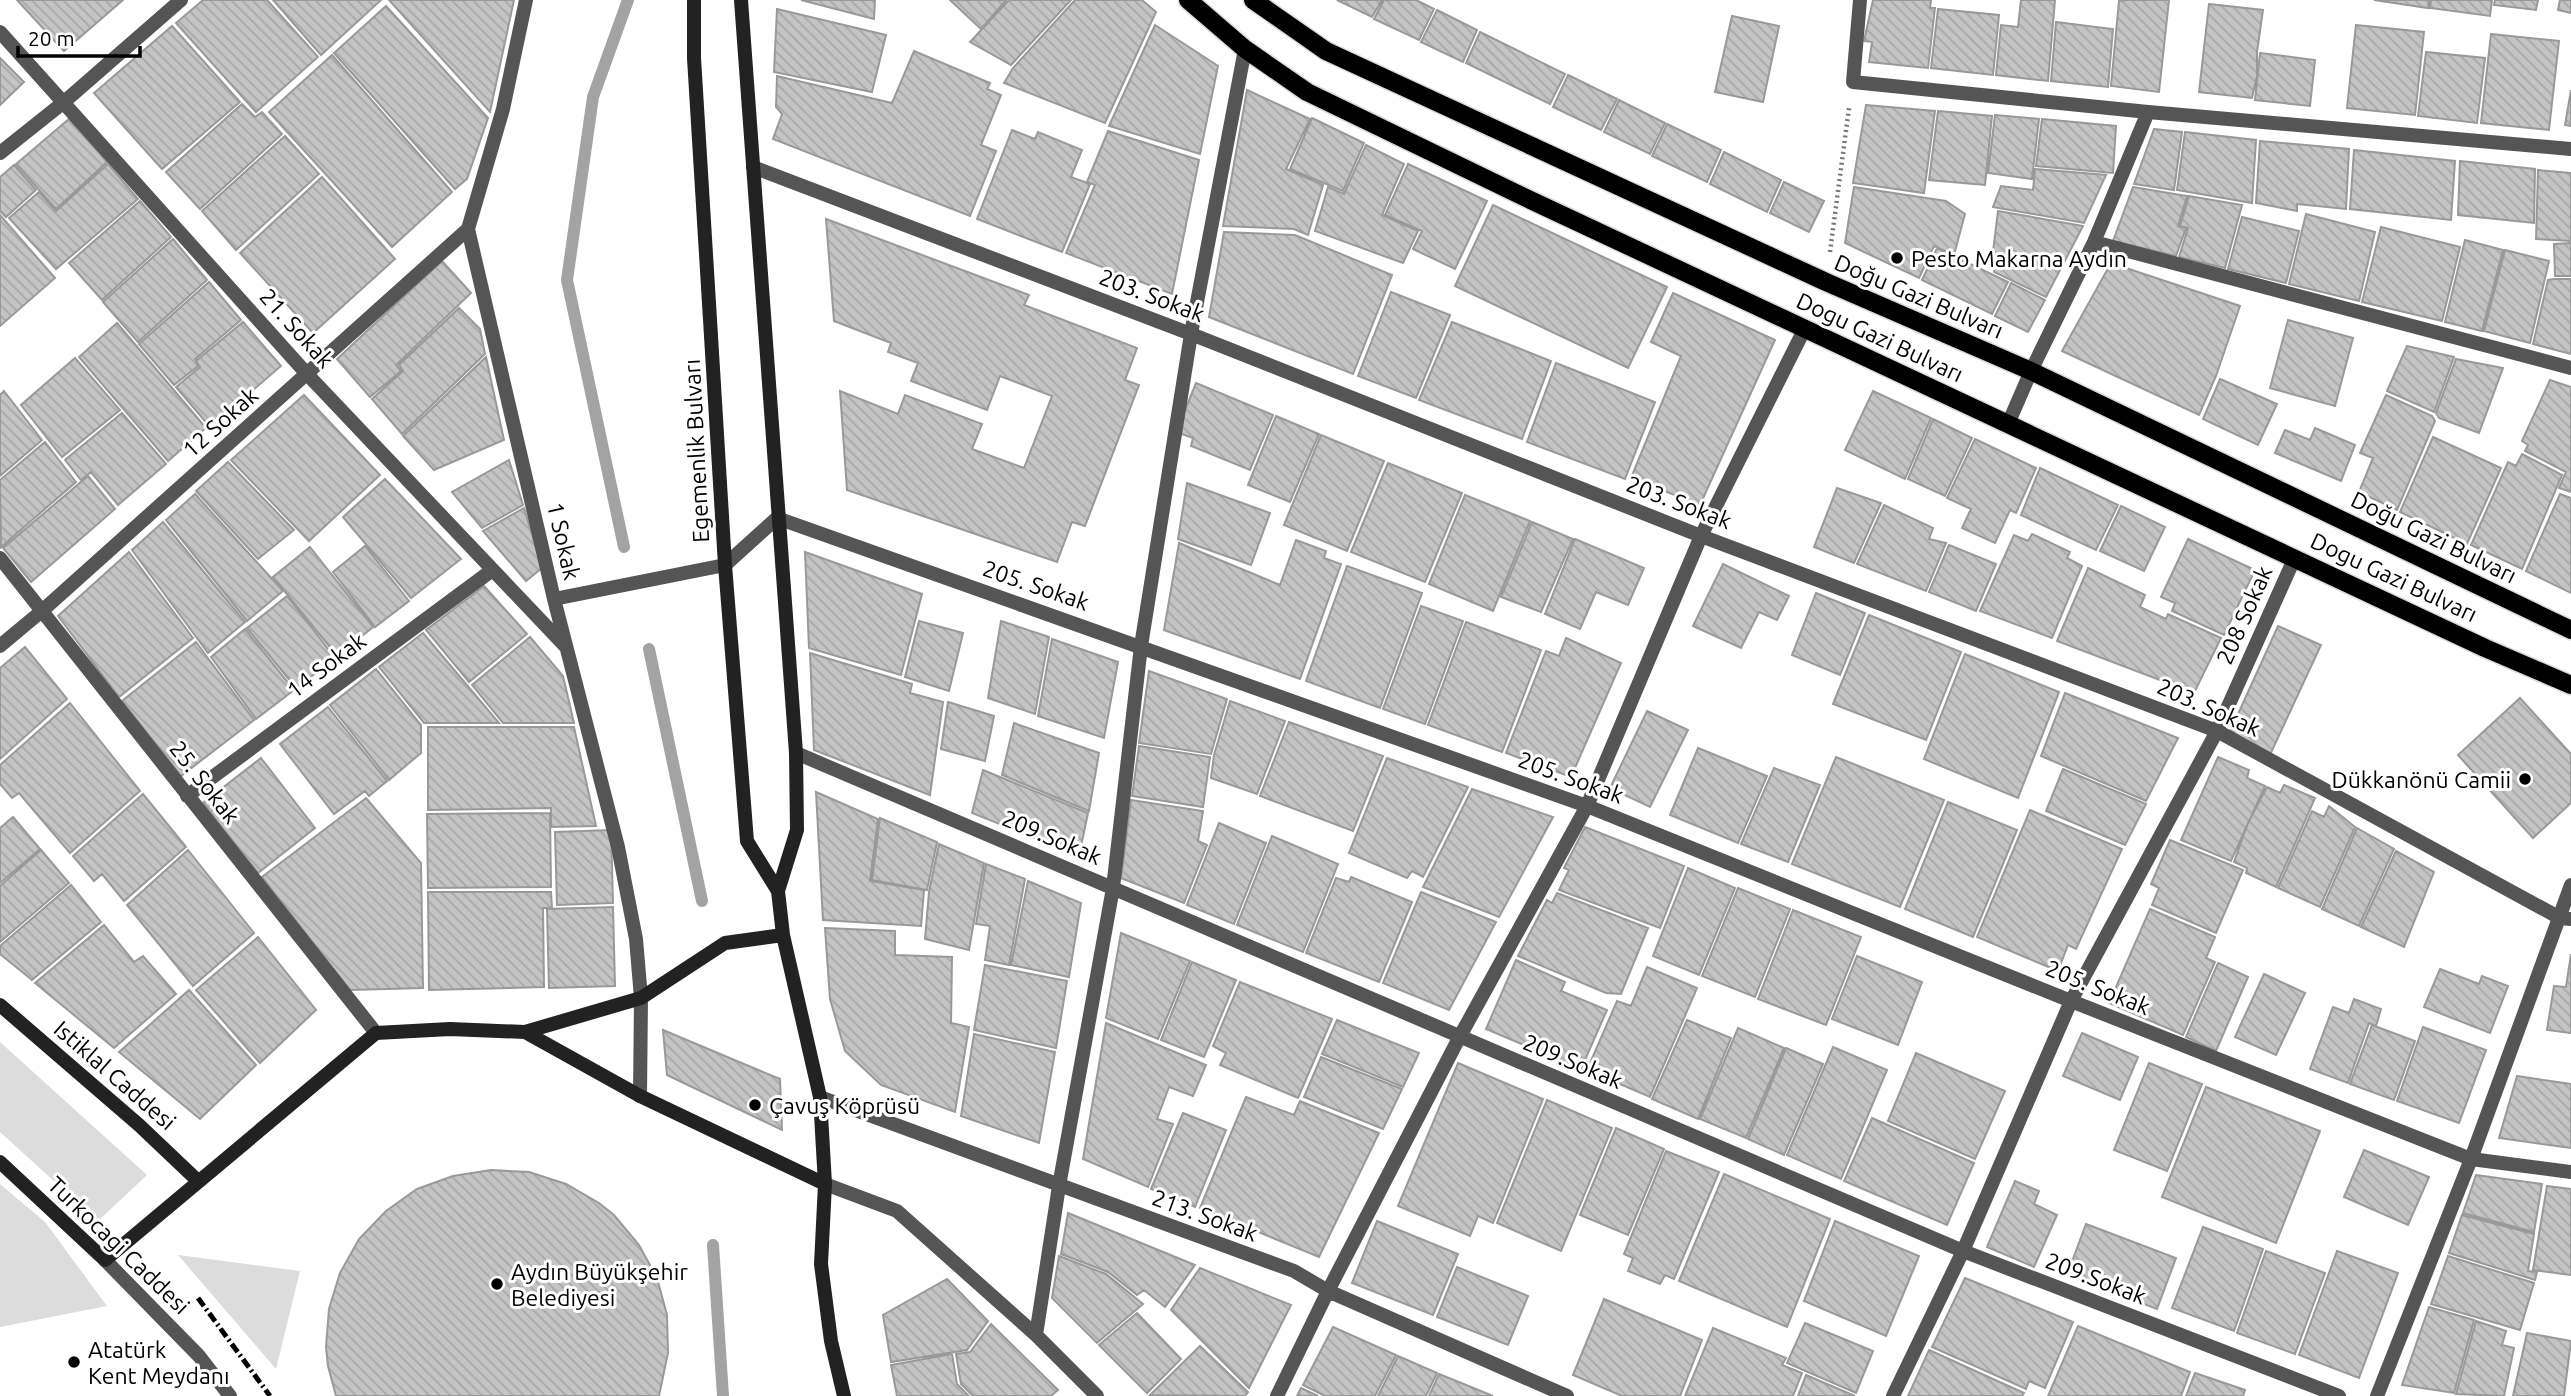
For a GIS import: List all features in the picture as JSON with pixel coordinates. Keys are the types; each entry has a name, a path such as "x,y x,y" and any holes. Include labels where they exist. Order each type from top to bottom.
{"main road":[{"name":"Egemenlik Bulvarı","path":"694,0 694,58 726,565 747,841 778,891"},
{"name":"Egemenlik Bulvarı","path":"741,0 796,753 797,830 778,891 783,935 820,1097 825,1184 821,1264 831,1341 844,1396"},
{"name":"Dogu Gazi Bulvarı","path":"1188,0 1245,49 1307,92 1522,197 2485,648 2571,685"},
{"name":"Doğu Gazi Bulvarı","path":"1253,0 1326,51 1826,282 2031,371 2571,630"},
{"path":"105,1260 376,1033 450,1029 525,1032 641,998 726,943 783,935"},
{"name":"Istiklal Caddesi","path":"0,1005 139,1125 198,1181"},
{"path":"525,1032 640,1096 825,1184"},
{"name":"Turkocagi Caddesi","path":"0,1162 105,1260"}],"street":[{"path":"0,153 64,102 181,0"},
{"name":"1 Sokak","path":"526,0 503,108 468,229 554,599 618,847 636,939 641,998 640,1096"},
{"path":"1860,0 1853,82 2148,112 2571,149"},
{"name":"21. Sokak","path":"0,32 307,374 567,648"},
{"path":"1036,1335 1059,1186 1113,888 1140,646 1191,334 1245,49"},
{"path":"2008,424 2094,242 2148,112"},
{"name":"203. Sokak","path":"752,166 1191,334 1701,536 2217,731 2565,918"},
{"name":"12 Sokak","path":"0,646 468,229"},
{"path":"2094,242 2571,368"},
{"path":"1278,1396 1328,1291 1459,1038 1587,806 1701,536 1805,328"},
{"path":"554,599 726,565 777,518"},
{"name":"205. Sokak","path":"777,518 1587,806 2472,1159 2571,1171"},
{"name":"208 Sokak","path":"1893,1396 1963,1251 2071,1001 2217,731 2295,557"},
{"name":"25. Sokak","path":"0,558 376,1033"},
{"name":"14 Sokak","path":"187,796 492,571"},
{"name":"209.Sokak","path":"796,753 1963,1251 2339,1396"},
{"path":"2377,1396 2565,918 2571,885"},
{"name":"213. Sokak","path":"820,1097 1294,1271 1328,1291 1567,1396"},
{"path":"825,1184 897,1210 1036,1335 1097,1396"},
{"name":"Turkocagi Caddesi","path":"105,1260 199,1356 230,1396"}],"path":[{"path":"1826,282 1853,82"}],"shaded area":[{"path":"0,1042 147,1175 98,1221 0,1132"},
{"path":"0,1184 45,1222 107,1306 0,1327"},
{"path":"178,1255 300,1271 276,1369"}],"building":[{"path":"17,0 123,0 64,51"},
{"path":"203,0 267,0 318,57 256,112 176,23"},
{"path":"273,0 381,0 321,55"},
{"path":"389,0 514,0 490,112"},
{"path":"801,0 875,0 874,19"},
{"path":"950,0 1006,0 981,29"},
{"path":"1009,0 1071,0 1011,65 970,42"},
{"path":"1075,0 1142,0 1156,12 1105,123 1004,83 1013,68"},
{"path":"1337,0 1382,0 1372,17"},
{"path":"1384,0 1416,0 1434,9 1419,40 1374,19"},
{"path":"1873,0 1931,0 1930,8 1935,8 1928,68 1869,62 1872,42 1864,41"},
{"path":"2021,0 2055,0 2048,81 1996,75 2001,25 2018,27"},
{"path":"2169,0 2159,92 2111,86 2119,1"},
{"path":"2374,0 2429,0 2428,8"},
{"path":"2431,0 2492,0 2490,16 2430,8"},
{"path":"2495,0 2538,0 2536,10 2494,5"},
{"path":"2560,0 2571,0 2571,13 2558,10"},
{"path":"2209,4 2263,10 2257,52 2257,76 2252,98 2199,92"},
{"path":"386,6 488,118 467,179 455,189 334,53"},
{"path":"777,9 886,35 872,92 774,72"},
{"path":"1938,9 1999,15 1993,75 1931,68"},
{"path":"1437,10 1477,30 1463,62 1421,42"},
{"path":"1732,16 1779,26 1763,102 1715,92"},
{"path":"2056,22 2113,29 2108,87 2051,81"},
{"path":"1155,25 1218,66 1200,154 1109,126"},
{"path":"2356,25 2424,32 2415,115 2347,108"},
{"path":"172,26 240,102 162,169 94,93"},
{"path":"1480,32 1565,74 1550,104 1466,63"},
{"path":"2491,34 2559,41 2549,130 2481,123"},
{"path":"914,51 990,83 987,89 1001,95 981,145 996,151 970,216 773,139 782,114 776,107 777,76 892,103"},
{"path":"2426,52 2485,58 2477,123 2418,116"},
{"path":"2260,53 2315,60 2310,106 2255,100"},
{"path":"332,55 452,192 392,247 269,112"},
{"path":"0,58 24,82 0,105"},
{"path":"1568,75 1617,99 1601,130 1553,107"},
{"path":"1247,90 1310,119 1286,169 1323,185 1308,235 1294,229 1223,226"},
{"path":"2571,90 2571,126 2565,125"},
{"path":"1619,100 1665,123 1650,154 1604,132"},
{"path":"242,104 255,117 262,112 282,134 200,209 166,172"},
{"path":"1866,105 1935,111 1924,193 1853,183"},
{"path":"1938,111 1992,116 1985,185 1929,180"},
{"path":"1995,115 2039,119 2032,179 1988,173"},
{"path":"1312,118 1364,143 1343,191 1290,169"},
{"path":"69,119 107,162 56,209 16,164"},
{"path":"2042,119 2116,126 2113,173 2036,166"},
{"path":"1667,124 1721,150 1707,182 1652,156"},
{"path":"2154,129 2182,132 2174,190 2134,184"},
{"path":"1012,130 1035,139 1038,132 1082,150 1071,177 1090,184 1062,252 977,219"},
{"path":"1108,131 1199,160 1172,294 1066,253 1095,185 1087,182"},
{"path":"2185,132 2256,140 2252,203 2177,190"},
{"path":"285,136 319,174 236,250 202,211"},
{"path":"2260,141 2349,149 2346,209 2297,204 2297,211 2256,203"},
{"path":"1366,145 1404,164 1382,215 1418,231 1403,263 1315,231 1328,187 1344,194"},
{"path":"2354,150 2455,161 2451,220 2350,209"},
{"path":"1724,152 1781,180 1767,212 1710,184"},
{"path":"2460,161 2535,169 2534,223 2458,215"},
{"path":"108,164 138,199 56,269 9,218 39,192 56,211"},
{"path":"1408,164 1487,201 1455,269 1413,249 1422,231 1385,215"},
{"path":"14,165 36,190 6,217 0,211 0,177"},
{"path":"2035,169 2106,175 2084,223 1993,207 2001,186 2033,190"},
{"path":"2538,170 2571,173 2571,241 2536,239"},
{"path":"322,177 395,259 313,333 240,253"},
{"path":"1784,182 1824,201 1809,232 1770,213"},
{"path":"1854,187 1946,201 1965,214 1954,255 1934,246 1919,278 1845,243"},
{"path":"2133,187 2187,196 2178,226 2186,228 2176,256 2113,241"},
{"path":"2189,196 2242,205 2225,268 2179,257 2188,228 2180,226"},
{"path":"140,201 171,237 102,300 69,263"},
{"path":"1493,205 1667,287 1628,368 1455,286"},
{"path":"1998,211 2083,226 2046,297 1994,272 1996,253 1993,252"},
{"path":"2306,214 2375,232 2359,301 2289,284"},
{"path":"0,215 55,278 0,326"},
{"path":"2242,217 2299,231 2286,283 2228,269"},
{"path":"826,219 1029,295 1024,305 1137,348 1125,380 1139,385 1085,526 1072,522 1057,562 847,490 840,391 898,414 905,395 982,424 972,449 1024,468 1052,396 1000,376 987,410 911,381 918,363 888,352 891,343 834,321"},
{"path":"2381,227 2460,247 2442,321 2362,302"},
{"path":"1224,232 1295,235 1392,275 1353,374 1209,317"},
{"path":"173,239 207,280 138,342 103,302"},
{"path":"2465,240 2503,250 2482,331 2445,322"},
{"path":"2571,243 2571,276 2555,276 2554,244"},
{"path":"1937,248 2008,282 1992,314 1922,280"},
{"path":"2505,250 2549,261 2530,343 2484,331"},
{"path":"442,261 471,293 396,365 401,371 370,397 337,359"},
{"path":"2111,263 2240,306 2216,376 2199,415 2062,351"},
{"path":"2571,279 2571,354 2533,344 2548,280"},
{"path":"209,282 241,320 195,359 198,366 174,385 139,344"},
{"path":"2011,283 2045,300 2028,332 1995,316"},
{"path":"1391,292 1450,315 1416,398 1358,376"},
{"path":"1673,293 1775,340 1700,505 1631,478 1681,356 1651,342"},
{"path":"459,308 480,329 485,354 402,434 372,399 403,371 399,365"},
{"path":"2288,320 2353,338 2335,406 2270,388"},
{"path":"243,322 281,366 210,427 176,387 200,367 196,361"},
{"path":"1452,322 1551,361 1522,439 1419,400"},
{"path":"117,323 206,428 168,461 79,357"},
{"path":"2407,346 2454,357 2434,412 2387,391"},
{"path":"486,357 504,440 434,470 403,436"},
{"path":"75,358 120,410 62,457 21,405"},
{"path":"2456,359 2503,368 2479,433 2439,418 2436,413"},
{"path":"1556,363 1655,402 1625,479 1527,442"},
{"path":"2220,379 2277,404 2258,445 2203,419"},
{"path":"2550,380 2571,387 2571,492 2559,488 2566,472 2525,451 2528,445 2522,441"},
{"path":"1196,383 1273,415 1250,470 1191,446 1193,438 1176,432"},
{"path":"4,391 42,440 0,476 0,395"},
{"path":"1873,391 1931,418 1905,479 1845,450"},
{"path":"304,395 380,475 309,541 231,460"},
{"path":"2386,395 2432,416 2435,421 2397,510 2359,492 2373,458 2360,453"},
{"path":"122,413 166,464 118,505 91,472 81,480 65,460"},
{"path":"1276,416 1319,434 1290,502 1248,485"},
{"path":"1933,419 1972,438 1945,496 1908,479"},
{"path":"2315,428 2355,445 2341,481 2275,453 2285,430 2310,440"},
{"path":"1321,435 1384,461 1347,551 1284,525"},
{"path":"2433,437 2501,468 2467,544 2400,512"},
{"path":"1975,439 2036,468 2016,513 2010,510 1995,543 1962,528 1971,509 1947,498"},
{"path":"45,442 76,482 1,547 0,480"},
{"path":"2522,454 2562,475 2522,569 2471,545 2508,462 2516,466"},
{"path":"509,460 523,505 482,528 452,492"},
{"path":"228,462 294,530 258,559 196,491"},
{"path":"1388,463 1462,493 1425,582 1351,552"},
{"path":"2040,468 2118,505 2096,550 2021,515"},
{"path":"88,476 115,509 31,582 3,548"},
{"path":"385,479 461,559 411,598 343,517"},
{"path":"1187,483 1270,513 1251,565 1178,539"},
{"path":"1837,488 1881,503 1854,563 1814,547"},
{"path":"195,494 283,591 247,621 166,520"},
{"path":"2560,494 2571,498 2571,593 2526,571"},
{"path":"1465,495 1530,521 1493,611 1429,584"},
{"path":"1884,505 1933,528 1929,539 1946,543 1926,591 1857,564"},
{"path":"2121,506 2165,527 2144,571 2100,551"},
{"path":"524,508 542,568 526,581 483,531"},
{"path":"163,522 245,622 208,653 132,550"},
{"path":"1532,522 1573,539 1541,612 1501,597"},
{"path":"2032,534 2070,552 2067,558 2082,566 2052,638 1980,611 2014,535 2028,541"},
{"path":"1575,539 1644,568 1628,605 1596,592 1580,629 1545,614"},
{"path":"2188,539 2255,570 2224,635 2172,611 2175,603 2161,597"},
{"path":"1296,540 1326,551 1324,558 1341,564 1300,679 1164,630 1179,543 1280,585"},
{"path":"1949,545 1996,564 1976,611 1929,592"},
{"path":"365,546 409,601 375,627 333,572"},
{"path":"310,547 373,627 337,656 273,577"},
{"path":"129,552 193,638 119,697 58,616"},
{"path":"805,552 922,594 901,675 809,648"},
{"path":"1723,564 1789,596 1777,620 1759,612 1741,648 1693,626"},
{"path":"1347,566 1422,593 1380,708 1306,681"},
{"path":"2088,568 2145,595 2140,607 2166,619 2168,614 2221,638 2194,693 2057,641"},
{"path":"484,586 527,634 469,682 426,630"},
{"path":"1816,593 1865,613 1840,675 1792,655"},
{"path":"287,596 335,658 296,688 247,628"},
{"path":"1421,606 1463,621 1425,724 1383,709"},
{"path":"1869,615 1961,652 1926,740 1833,704"},
{"path":"919,621 963,633 949,691 905,677"},
{"path":"1001,621 1049,637 1035,714 988,698"},
{"path":"1466,622 1541,650 1502,752 1428,725"},
{"path":"2278,626 2321,645 2270,755 2228,736"},
{"path":"245,629 294,690 256,719 211,657"},
{"path":"423,633 499,723 424,723 379,667"},
{"path":"530,637 563,676 574,723 503,723 472,685"},
{"path":"1566,638 1621,663 1571,777 1506,753 1546,651 1559,656"},
{"path":"1052,639 1118,662 1104,738 1038,716"},
{"path":"196,642 254,720 181,776 122,701"},
{"path":"25,647 67,699 0,759 0,668"},
{"path":"810,653 912,684 910,693 943,702 930,795 814,750"},
{"path":"1965,654 2059,692 2018,798 1924,759"},
{"path":"376,669 421,725 421,753 389,780 330,705"},
{"path":"1149,671 1227,699 1211,754 1139,743"},
{"path":"2065,693 2178,738 2146,801 2041,756"},
{"name":"Dükkanönü Camii","path":"2520,698 2571,754 2571,803 2533,838 2458,755"},
{"path":"1230,701 1285,721 1257,794 1211,778 1214,755"},
{"path":"948,702 994,716 985,761 941,749"},
{"path":"70,703 140,791 70,853 19,793 12,798 0,784 0,765"},
{"path":"328,707 387,781 369,796 365,791 334,814 280,744"},
{"path":"1647,711 1688,730 1650,807 1610,788"},
{"path":"1289,722 1383,756 1353,831 1260,796"},
{"path":"1014,723 1099,753 1089,811 1002,775"},
{"path":"428,727 574,727 596,826 551,827 551,808 428,810"},
{"path":"1139,746 1210,757 1203,807 1132,796"},
{"path":"1698,748 1767,776 1738,843 1670,815"},
{"path":"1836,757 1944,800 1900,907 1792,864"},
{"path":"2218,757 2249,770 2247,778 2265,786 2231,861 2181,840"},
{"path":"261,758 315,828 258,873 203,803"},
{"path":"1387,758 1468,787 1423,877 1412,871 1407,878 1349,853"},
{"path":"1774,768 1820,785 1788,862 1741,844"},
{"path":"2063,769 2146,804 2125,845 2046,811"},
{"path":"983,770 1088,813 1079,856 972,813"},
{"path":"2284,785 2315,798 2276,887 2246,873 2247,868 2234,862 2248,823 2267,787 2280,793"},
{"path":"1472,789 1553,817 1499,917 1423,887"},
{"path":"816,792 878,819 870,881 924,890 921,926 823,920"},
{"path":"143,794 186,847 124,901 102,874 94,881 73,856"},
{"path":"366,798 421,863 423,988 350,990 262,877"},
{"path":"1131,800 1203,811 1198,841 1207,845 1184,903 1121,878"},
{"path":"1948,802 2017,830 1973,937 1905,909"},
{"path":"2329,806 2355,827 2320,907 2278,888 2312,811 2324,817"},
{"path":"2030,810 2122,849 2076,949 2068,945 2058,971 1977,937"},
{"path":"550,813 551,887 428,888 427,814"},
{"path":"13,817 40,849 0,883 0,828"},
{"path":"880,818 937,842 927,890 872,880"},
{"path":"1219,823 1266,843 1234,924 1187,905"},
{"path":"1585,827 1684,866 1660,928 1559,890 1569,870 1564,868"},
{"path":"2357,828 2394,849 2359,926 2322,909"},
{"path":"611,830 613,903 557,905 555,832"},
{"path":"1272,836 1338,864 1303,952 1237,925"},
{"path":"2170,840 2243,870 2216,933 2152,905 2159,888 2151,884"},
{"path":"939,844 984,863 969,950 925,939 929,892"},
{"path":"41,850 69,883 0,942 0,886"},
{"path":"188,850 254,933 193,986 127,905"},
{"path":"2396,851 2434,872 2404,947 2361,927"},
{"path":"986,864 1025,879 1009,965 985,960 990,926 976,924"},
{"path":"1688,868 1735,888 1699,975 1653,956"},
{"path":"1351,877 1412,902 1379,982 1306,953 1336,878 1349,882"},
{"path":"1028,881 1081,903 1069,977 1011,965"},
{"path":"71,885 101,922 32,980 0,954 0,946"},
{"path":"1738,888 1790,909 1755,997 1702,976"},
{"path":"428,892 551,892 552,908 543,908 544,987 429,990"},
{"path":"1421,892 1496,922 1449,1010 1383,983"},
{"path":"1557,893 1648,928 1621,994 1606,993 1518,956 1547,900 1552,903"},
{"path":"613,907 615,986 549,988 547,909"},
{"path":"2150,909 2215,937 2206,958 2215,962 2183,1035 2109,1003"},
{"path":"1793,910 1861,937 1826,1025 1758,999"},
{"path":"104,925 134,962 143,956 176,994 114,1048 35,983"},
{"path":"825,928 895,931 895,955 952,957 951,1023 969,1027 955,1112 881,1085 845,1051 830,999"},
{"path":"1121,933 1190,961 1158,1039 1106,1018"},
{"path":"258,937 316,1010 260,1063 196,990"},
{"path":"2571,954 2571,1033 2547,1030 2554,986 2566,987"},
{"path":"1857,956 1922,982 1898,1045 1832,1019"},
{"path":"1516,960 1565,982 1561,991 1607,1010 1581,1069 1486,1029"},
{"path":"1192,962 1236,980 1204,1057 1161,1040"},
{"path":"2218,963 2248,977 2216,1051 2186,1037"},
{"path":"985,965 1067,981 1056,1048 974,1030"},
{"path":"1647,967 1697,988 1650,1097 1587,1070 1617,1001 1631,1006"},
{"path":"2440,969 2479,984 2482,976 2508,986 2490,1033 2424,1007"},
{"path":"2264,974 2305,993 2276,1055 2235,1037"},
{"path":"1240,982 1332,1019 1298,1098 1220,1065 1226,1053 1213,1046"},
{"path":"189,990 256,1065 200,1119 119,1052"},
{"path":"2354,999 2381,1009 2376,1026 2369,1023 2348,1083 2310,1069 2333,1007 2349,1013"},
{"path":"1337,1020 1419,1053 1403,1087 1322,1054"},
{"path":"1687,1020 1731,1038 1698,1119 1652,1099"},
{"path":"1106,1023 1206,1065 1193,1096 1169,1087 1157,1119 1173,1124 1148,1187 1083,1159"},
{"path":"2372,1025 2415,1041 2394,1100 2350,1084"},
{"path":"2423,1027 2486,1050 2459,1123 2397,1101"},
{"path":"1738,1028 1784,1048 1746,1138 1700,1119"},
{"name":"Çavuş Köprüsü","path":"663,1030 780,1079 782,1130 667,1075"},
{"path":"2082,1033 2138,1057 2120,1100 2063,1076"},
{"path":"974,1034 1055,1052 1039,1143 961,1116"},
{"path":"1833,1047 1887,1070 1841,1179 1787,1155"},
{"path":"1786,1048 1823,1064 1784,1155 1748,1139"},
{"path":"1916,1053 2005,1091 1975,1159 1888,1121"},
{"path":"1321,1057 1402,1089 1383,1129 1304,1097"},
{"path":"1458,1063 1543,1099 1493,1223 1478,1216 1470,1236 1398,1206"},
{"path":"2149,1063 2202,1084 2167,1171 2114,1150"},
{"path":"2517,1076 2571,1084 2571,1148 2499,1138"},
{"path":"2206,1087 2320,1131 2276,1243 2162,1197"},
{"path":"1246,1097 1294,1115 1300,1101 1379,1133 1319,1257 1200,1208"},
{"path":"1547,1100 1612,1128 1561,1251 1497,1223"},
{"path":"1183,1113 1226,1130 1195,1207 1151,1189"},
{"path":"1872,1118 1974,1163 1947,1225 1844,1181"},
{"path":"1616,1128 1664,1149 1628,1235 1580,1215"},
{"path":"2364,1150 2429,1177 2408,1225 2344,1197"},
{"path":"1666,1151 1719,1172 1674,1279 1665,1275 1660,1284 1628,1271 1633,1258 1624,1254"},
{"name":"Aydın Büyükşehir Belediyesi","path":"491,1170 529,1172 566,1184 614,1215 639,1245 657,1278 667,1315 668,1353 659,1396 336,1396 326,1347 329,1309 340,1273 359,1239 386,1211 417,1189 453,1176"},
{"path":"1724,1174 1830,1219 1787,1327 1679,1281"},
{"path":"2476,1175 2542,1184 2534,1232 2463,1213"},
{"path":"2015,1181 2039,1191 2034,1204 2057,1215 2034,1267 1987,1247"},
{"path":"2547,1186 2571,1189 2571,1275 2533,1270"},
{"path":"1068,1213 1195,1265 1165,1307 1144,1290 1137,1295 1108,1272 1061,1254"},
{"path":"2462,1215 2534,1234 2528,1271 2537,1272 2535,1280 2449,1253"},
{"path":"1377,1221 1458,1254 1433,1315 1352,1283"},
{"path":"1835,1221 1919,1256 1886,1336 1804,1301"},
{"path":"2086,1224 2176,1258 2157,1309 2067,1275"},
{"path":"2203,1227 2263,1249 2234,1331 2172,1308"},
{"path":"2266,1251 2325,1273 2295,1354 2237,1333"},
{"path":"2337,1251 2398,1273 2359,1378 2299,1355"},
{"path":"1059,1256 1106,1274 1143,1304 1097,1343 1052,1298"},
{"path":"2448,1256 2534,1283 2520,1330 2431,1304"},
{"path":"1457,1267 1528,1296 1508,1345 1437,1317"},
{"path":"1200,1268 1291,1305 1249,1388 1171,1310"},
{"path":"1965,1278 2073,1322 2045,1388 2029,1381 2026,1389 1932,1347"},
{"path":"947,1279 988,1321 967,1350 891,1362 883,1315"},
{"path":"1604,1299 1702,1340 1680,1396 1622,1396 1573,1375"},
{"path":"2429,1307 2474,1320 2454,1393 2402,1385"},
{"path":"1137,1313 1181,1359 1147,1393 1099,1345"},
{"path":"2476,1321 2506,1331 2502,1345 2514,1348 2504,1396 2456,1394"},
{"path":"1805,1323 1873,1351 1856,1393 1787,1363"},
{"path":"991,1324 1058,1390 1051,1396 973,1396 961,1384 956,1354 970,1352"},
{"path":"2078,1326 2190,1372 2181,1396 2048,1396"},
{"path":"1333,1327 1396,1355 1375,1396 1325,1396 1303,1385"},
{"path":"1713,1328 1786,1358 1782,1365 1802,1373 1793,1396 1685,1396"},
{"path":"2527,1333 2571,1341 2564,1396 2513,1396"},
{"path":"1200,1346 1248,1392 1245,1396 1150,1395"},
{"path":"1929,1350 2024,1393 2022,1396 1908,1396"},
{"path":"952,1354 957,1384 969,1396 897,1396 891,1365"},
{"path":"1398,1356 1437,1373 1426,1396 1378,1396"},
{"path":"2195,1373 2245,1390 2243,1396 2186,1396"},
{"path":"1439,1374 1493,1396 1429,1396"},
{"path":"1806,1375 1855,1396 1798,1396"},
{"path":"1301,1388 1318,1396 1297,1396"}],"waterway":[{"path":"624,547 567,280 593,97 628,0"},
{"path":"649,649 702,901"},
{"path":"713,1245 723,1396"}],"railway":[{"path":"198,1298 270,1396"}],"place":[{"name":"Pesto Makarna Aydın","path":"1897,258"},
{"name":"Dükkanönü Camii","path":"2525,779"},
{"name":"Çavuş Köprüsü","path":"755,1105"},
{"name":"Aydın Büyükşehir Belediyesi","path":"497,1284"},
{"name":"Atatürk Kent Meydanı","path":"74,1362"}]}
